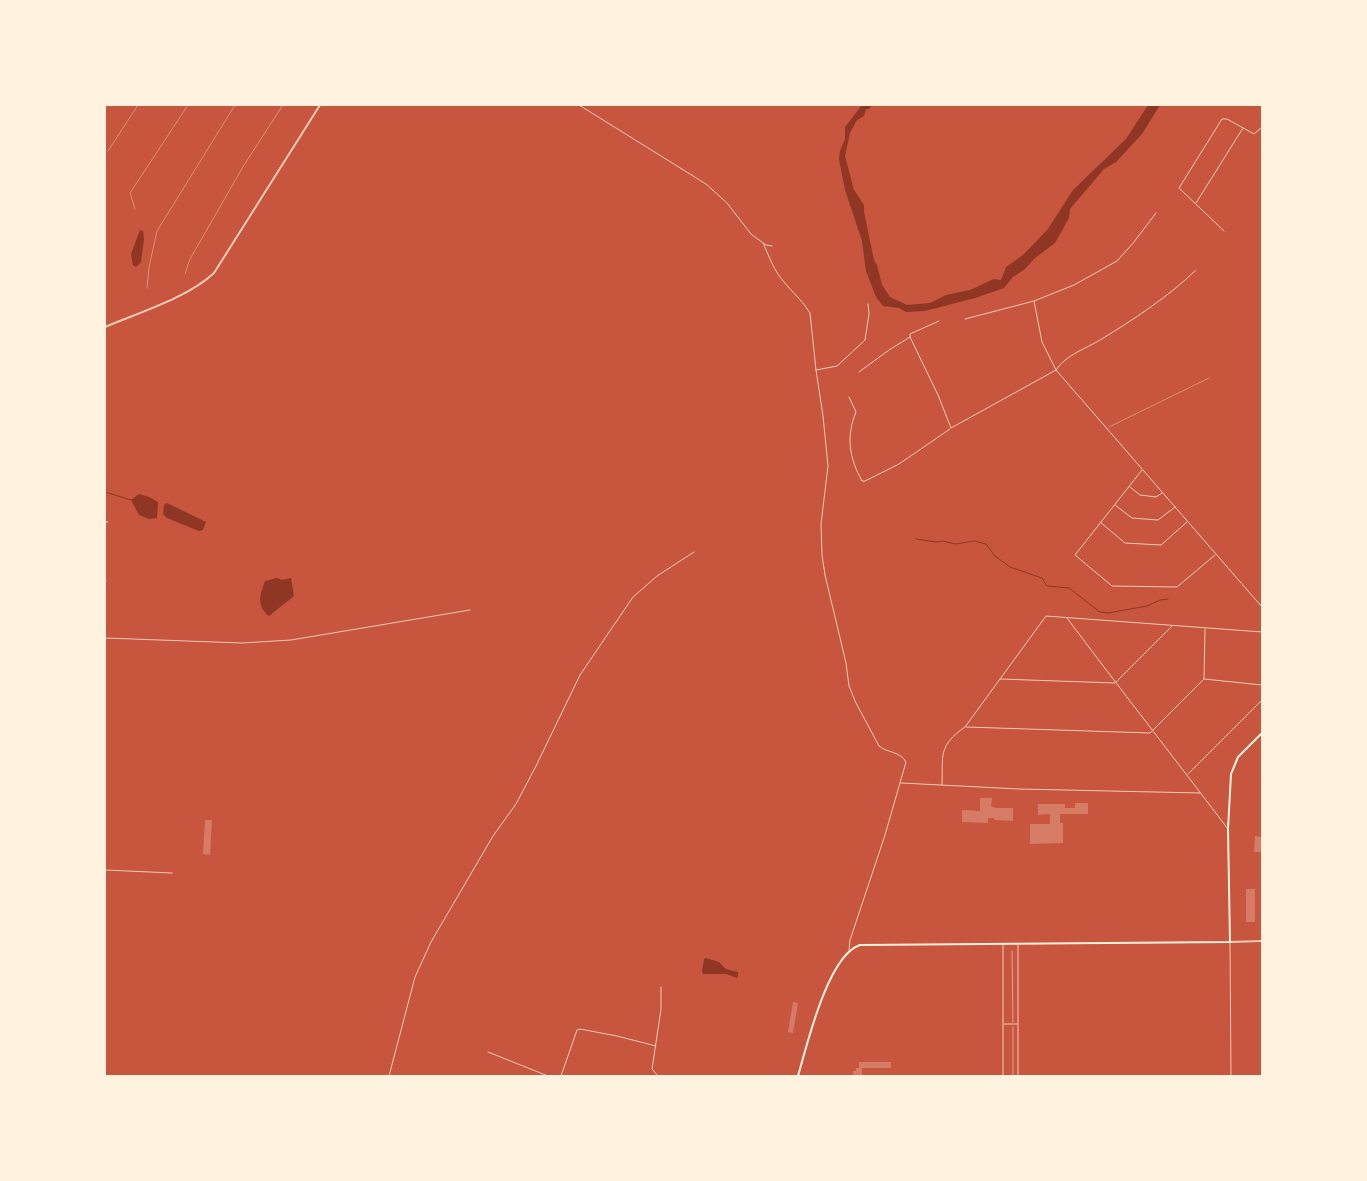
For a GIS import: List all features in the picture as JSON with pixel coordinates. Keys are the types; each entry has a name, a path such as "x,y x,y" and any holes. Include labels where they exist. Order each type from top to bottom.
{"main road":[{"path":"798,1076 814,1019 836,969 849,950 860,945 1230,942 1228,829 1230,784 1234,765 1238,758 1262,733"}],"street":[{"path":"105,326 185,292 208,280 320,105"},
{"path":"579,105 706,184 727,203 751,234 762,243 772,246"},
{"path":"1224,231 1179,188 1222,119 1227,119 1254,134 1262,127"},
{"path":"1196,204 1242,128"},
{"path":"965,320 1034,301 1074,286 1116,261 1134,242 1156,213"},
{"path":"762,243 769,260 783,281 806,305 810,313 828,468 821,524 822,555 853,695 880,746 885,751 900,755 906,762 852,934 849,950"},
{"path":"849,397 856,412 850,433 851,453 855,469 862,480 865,481 899,464 951,428 1056,370 1062,361 1100,340 1178,286 1196,270"},
{"path":"1034,301 1042,342 1056,370 1262,607"},
{"path":"816,370 837,366 865,340 869,314 868,304"},
{"path":"859,372 888,350 910,337 910,334 939,321"},
{"path":"910,337 938,395 951,428"},
{"path":"1143,469 1075,554 1112,586 1177,587 1215,554"},
{"path":"1130,486 1140,495 1156,497 1163,492"},
{"path":"1114,505 1132,518 1158,520 1175,507"},
{"path":"1100,522 1125,543 1161,545 1188,522"},
{"path":"389,1076 415,977 431,942 493,836 516,804 580,674 633,597 657,576 694,552"},
{"path":"105,638 246,643 282,641 470,610"},
{"path":"942,785 943,752 950,737 965,727 1046,616 1262,632"},
{"path":"1067,617 1115,683 1228,829"},
{"path":"1000,679 1115,683 1172,625"},
{"path":"965,727 1150,733 1204,679 1205,628"},
{"path":"1204,679 1262,685"},
{"path":"1187,775 1262,700"},
{"path":"900,783 1200,793"},
{"path":"105,801 105,815"},
{"path":"105,870 172,873"},
{"path":"1230,1076 1230,942 1262,940"},
{"path":"1003,944 1003,1076"},
{"path":"1018,944 1018,1076"},
{"path":"658,1076 652,1069 661,1009 661,988"},
{"path":"1003,1024 1018,1024"},
{"path":"561,1076 577,1030 580,1029 656,1046"},
{"path":"488,1052 548,1076"}],"lane":[{"path":"108,151 138,105"},
{"path":"135,209 130,193 188,105"},
{"path":"147,288 149,267 157,231 235,105"},
{"path":"185,274 190,259 244,166 283,105"},
{"path":"1107,428 1209,378"}],"path":[{"path":"1012,951 1013,1076"}],"shaded area":[{"path":"862,105 872,105 869,109 866,109 864,116 857,120 850,133 845,156 854,190 864,205 874,260 882,285 890,297 907,305 930,303 946,295 970,290 994,279 1001,280 1006,267 1023,255 1048,229 1073,190 1126,139 1148,105 1160,105 1142,134 1116,162 1104,169 1070,209 1069,218 1055,243 1013,277 1004,288 925,311 906,312 899,308 883,306 876,297 866,271 862,241 845,190 839,159 840,151 845,139 845,127"},
{"path":"140,230 143,231 144,239 141,262 136,267 133,265 131,254"},
{"path":"139,494 158,502 157,518 149,519 139,515 131,500"},
{"path":"167,503 206,522 203,530 199,531 167,518 163,514 164,505"},
{"path":"277,578 282,580 291,578 294,596 269,616 262,608 261,595 265,581"},
{"path":"704,959 719,962 726,969 738,972 737,978 726,974 703,974"}],"building":[{"path":"980,798 992,798 991,806 995,808 1013,808 1013,821 988,818 988,823 962,822 962,810 980,811"},
{"path":"1075,803 1088,803 1088,814 1060,814 1060,823 1063,823 1063,843 1030,844 1030,824 1050,824 1050,814 1038,815 1038,804 1065,804 1065,808 1075,808"},
{"path":"205,820 212,820 210,855 203,854"},
{"path":"1255,836 1262,837 1262,852 1254,852"},
{"path":"1246,889 1255,889 1255,922 1246,922"},
{"path":"793,1002 798,1003 793,1033 788,1032"},
{"path":"859,1062 891,1062 891,1068 862,1068 862,1076 853,1076 853,1071 859,1068"}],"waterway":[{"path":"105,492 131,500"},
{"path":"916,539 956,544 974,541 986,544 995,556 1010,567 1042,578 1047,586 1069,588 1100,612 1108,613 1147,606 1160,600 1168,599"}]}
